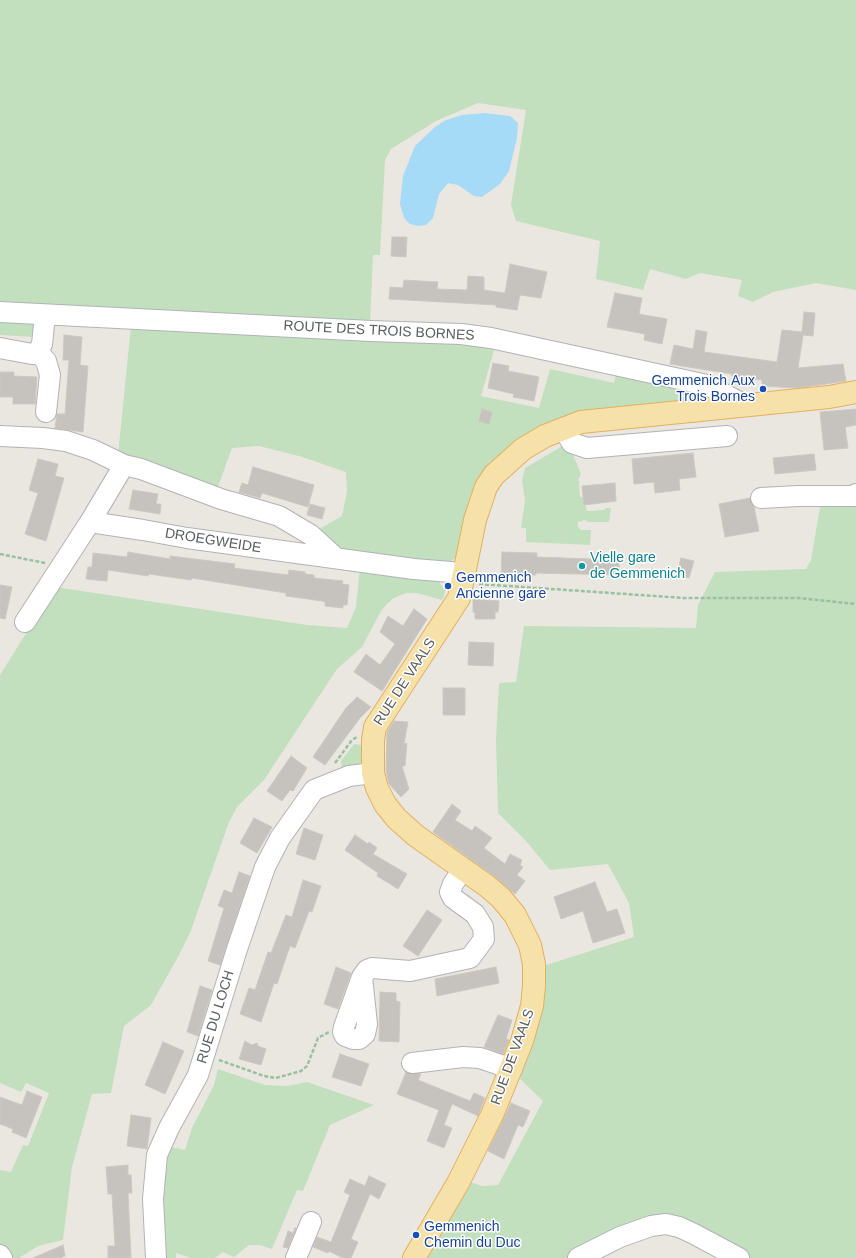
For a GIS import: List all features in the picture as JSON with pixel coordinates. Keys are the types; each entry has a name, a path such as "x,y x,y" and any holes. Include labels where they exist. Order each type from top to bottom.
{"main road":[{"name":"RUE DE VAALS","path":"414,1258 458,1184 492,1115 512,1069 532,1006 534,964 530,945 515,915 501,898 415,835 396,818 385,804 377,788 373,773 373,740 375,727 408,674 452,610 458,598 464,578 480,500 490,481 506,463 523,449 563,428 581,422 619,417 747,406 829,397 856,392"}],"street":[{"name":"ROUTE DES TROIS BORNES","path":"0,312 372,331 461,334 491,338 708,385 747,406"},
{"path":"0,348 32,354 38,352 42,344 45,315"},
{"path":"38,352 46,361 50,375 46,412"},
{"path":"619,417 623,445"},
{"path":"563,428 572,443 587,448 727,436"},
{"path":"0,436 44,438 66,442 93,450 124,465 141,469 250,509 279,516 311,535 336,558"},
{"path":"25,622 90,522 124,465"},
{"path":"761,498 798,496 854,496 856,494"},
{"name":"DROEGWEIDE","path":"90,522 187,538 414,569 451,572 464,578"},
{"name":"RUE DU LOCH","path":"156,1258 153,1199 157,1155 166,1133 198,1075 237,949 265,867 280,838 314,790 349,776 373,773"},
{"path":"343,1032 362,977 367,970 372,968 410,971 470,958 484,939 483,927 475,914 453,898 450,892 453,884 463,870"},
{"path":"412,1062 463,1057 480,1058 512,1069"},
{"path":"296,1258 311,1222"},
{"path":"578,1258 620,1237 651,1226 666,1224 684,1229 739,1258"},
{"path":"0,1254 2,1258"}],"path":[{"path":"0,554 41,561 59,568"},
{"path":"464,578 482,586 684,598 799,598 856,604"},
{"path":"333,766 352,740 368,729 375,727"},
{"path":"205,1055 264,1076 276,1078 301,1071 307,1066 318,1038 325,1032 343,1032"}],"green space":[{"path":"0,0 856,0 856,290 816,283 773,292 753,302 738,296 742,280 700,273 686,279 650,269 643,290 596,279 600,241 516,221 511,205 526,110 478,103 436,121 391,149 385,160 380,255 373,255 370,323 0,306"},
{"path":"0,320 34,322 38,331 34,337 0,335"},
{"path":"131,326 479,344 495,347 481,396 539,408 550,369 614,383 616,375 700,393 704,398 700,402 516,444 457,557 446,564 342,553 314,532 342,516 347,492 346,472 299,456 259,446 232,448 216,492 118,455"},
{"path":"566,444 571,450 581,474 578,480 580,482 580,497 583,497 587,511 605,510 605,508 611,508 609,522 588,522 585,520 578,522 578,527 581,530 591,530 590,545 526,542 526,528 521,528 525,501 522,480 525,468"},
{"path":"821,501 856,502 856,1258 747,1258 683,1222 566,1258 428,1258 470,1182 482,1186 498,1185 543,1101 520,1079 542,1009 543,966 634,937 629,903 608,864 550,870 526,841 498,813 496,739 499,683 516,682 524,626 696,628 698,605 715,572 806,569 811,560"},
{"path":"360,568 436,578 445,590 444,596 442,600 417,593 406,593 394,598 387,604 381,611 362,647 337,669 264,780 237,807 229,822 190,933 180,953 151,1005 124,1026 111,1093 92,1094 72,1167 63,1240 38,1246 19,1258 7,1258 0,1246 0,1170 11,1172 23,1145 28,1146 49,1093 26,1083 21,1092 0,1083 0,675 55,587 307,625 347,628 356,607"},
{"path":"354,744 361,745 361,762 359,766 342,769 341,761"},
{"path":"218,1069 265,1085 287,1086 307,1082 374,1105 330,1125 303,1191 297,1190 272,1249 260,1245 249,1245 234,1257 223,1252 215,1258 191,1258 176,1253 176,1258 160,1258 158,1193 167,1146 185,1150 192,1128 214,1085"}],"water":[{"path":"485,113 510,116 518,123 517,138 509,171 500,184 482,197 474,196 458,185 448,183 439,194 433,218 426,225 418,226 410,224 404,218 400,204 403,176 415,146 435,127 446,120 462,115"}],"building":[{"path":"392,237 407,237 406,257 391,256"},
{"path":"510,264 547,272 541,298 520,295 517,310 496,307 496,305 389,299 390,287 403,288 404,280 438,282 437,289 467,290 468,276 484,277 484,290 505,293"},
{"path":"615,293 642,298 639,314 667,319 662,344 644,340 645,334 607,327"},
{"path":"804,312 815,313 813,336 803,335 798,368 843,364 846,381 797,388 762,386 762,380 670,364 674,345 693,349 696,330 707,332 704,352 777,362 782,330 802,332"},
{"path":"64,335 82,337 80,365 88,366 83,432 55,428 57,414 65,414 69,360 63,360"},
{"path":"493,363 509,366 508,371 539,377 534,401 513,397 514,394 488,388"},
{"path":"0,372 14,372 14,376 37,377 35,404 13,404 13,397 0,397"},
{"path":"482,409 492,412 489,424 479,421"},
{"path":"856,409 856,425 845,427 848,448 824,450 820,412"},
{"path":"693,453 696,477 679,479 680,490 655,493 654,482 634,484 632,459"},
{"path":"814,454 816,470 775,474 773,458"},
{"path":"38,459 58,464 55,476 64,478 46,541 25,534 38,493 29,490"},
{"path":"253,467 314,485 308,507 262,493 260,498 239,492 242,483 248,485"},
{"path":"615,483 616,501 584,505 582,486"},
{"path":"133,490 158,494 156,504 161,504 160,514 129,509"},
{"path":"750,498 754,507 759,531 725,537 719,504"},
{"path":"310,504 325,508 322,519 307,515"},
{"path":"128,552 170,559 170,556 235,564 234,568 288,575 289,570 305,572 305,574 314,575 314,578 343,581 342,584 349,585 347,605 343,605 343,608 325,606 325,602 322,601 286,596 286,593 192,578 191,580 149,574 148,576 108,570 107,581 86,579 88,567 92,567 93,553 127,557"},
{"path":"502,552 537,553 537,557 619,560 619,575 536,573 536,575 501,574"},
{"path":"681,558 694,561 689,578 677,575"},
{"path":"0,585 12,587 5,619 0,618"},
{"path":"473,599 499,601 498,612 495,612 495,619 475,619 475,613 473,612"},
{"path":"414,609 427,619 382,691 354,672 366,654 380,665 395,644 380,632 388,616 403,626"},
{"path":"469,642 494,643 493,666 468,665"},
{"path":"443,688 465,688 465,715 443,715"},
{"path":"357,697 371,707 360,718 325,765 313,757 346,708"},
{"path":"394,721 408,722 404,744 407,743 405,766 402,766 409,789 401,797 389,784 386,771 387,732"},
{"path":"291,756 307,768 293,791 290,790 282,801 267,791"},
{"path":"452,804 461,811 455,820 472,831 475,826 492,838 484,848 505,864 510,854 522,860 520,865 523,867 517,875 525,881 515,894 494,876 433,832"},
{"path":"254,818 272,827 257,853 240,843"},
{"path":"304,828 323,835 315,860 296,854"},
{"path":"355,835 377,848 373,854 407,874 398,889 377,876 378,873 345,850"},
{"path":"239,872 250,876 220,965 208,961 224,908 218,906 224,890 232,893"},
{"path":"303,880 321,886 312,912 309,911 295,948 290,946 277,984 274,983 261,1022 240,1014 249,988 255,990 268,952 271,953 286,915 292,917"},
{"path":"595,882 607,912 617,909 625,933 593,943 583,911 561,919 554,897"},
{"path":"427,910 442,920 418,956 403,946"},
{"path":"336,967 351,973 338,1009 324,1004"},
{"path":"496,967 499,983 437,996 435,979"},
{"path":"200,986 212,990 198,1036 187,1032"},
{"path":"380,992 396,993 396,1001 400,1002 399,1042 379,1041"},
{"path":"498,1015 512,1020 506,1039 509,1040 503,1054 484,1047"},
{"path":"245,1041 252,1045 257,1043 258,1046 266,1049 261,1065 239,1059"},
{"path":"163,1042 184,1051 165,1094 145,1085"},
{"path":"340,1054 369,1064 361,1086 332,1077"},
{"path":"406,1072 421,1074 418,1080 470,1101 474,1093 485,1098 478,1116 452,1104 444,1125 452,1128 444,1148 427,1141 439,1110 397,1094"},
{"path":"27,1091 42,1097 26,1138 12,1132 13,1129 0,1124 0,1097 22,1105"},
{"path":"511,1103 530,1111 523,1127 518,1125 504,1159 488,1151"},
{"path":"131,1115 151,1118 147,1149 127,1146"},
{"path":"128,1165 128,1175 131,1175 132,1193 128,1193 131,1258 108,1258 108,1246 115,1246 112,1194 108,1194 106,1167"},
{"path":"369,1176 386,1184 379,1199 370,1194 351,1239 358,1242 351,1258 343,1258 329,1251 328,1253 313,1247 317,1237 331,1242 350,1195 344,1192 350,1179 365,1186"},
{"path":"295,1228 288,1248 283,1247 288,1231 293,1233"},
{"path":"63,1245 65,1256 60,1258 33,1258"}],"place":[{"name":"Gemmenich Aux Trois Bornes","path":"763,389"},
{"name":"Vielle gare de Gemmenich","path":"582,566"},
{"name":"Gemmenich Ancienne gare","path":"448,586"},
{"name":"Gemmenich Chemin du Duc","path":"416,1235"}]}
